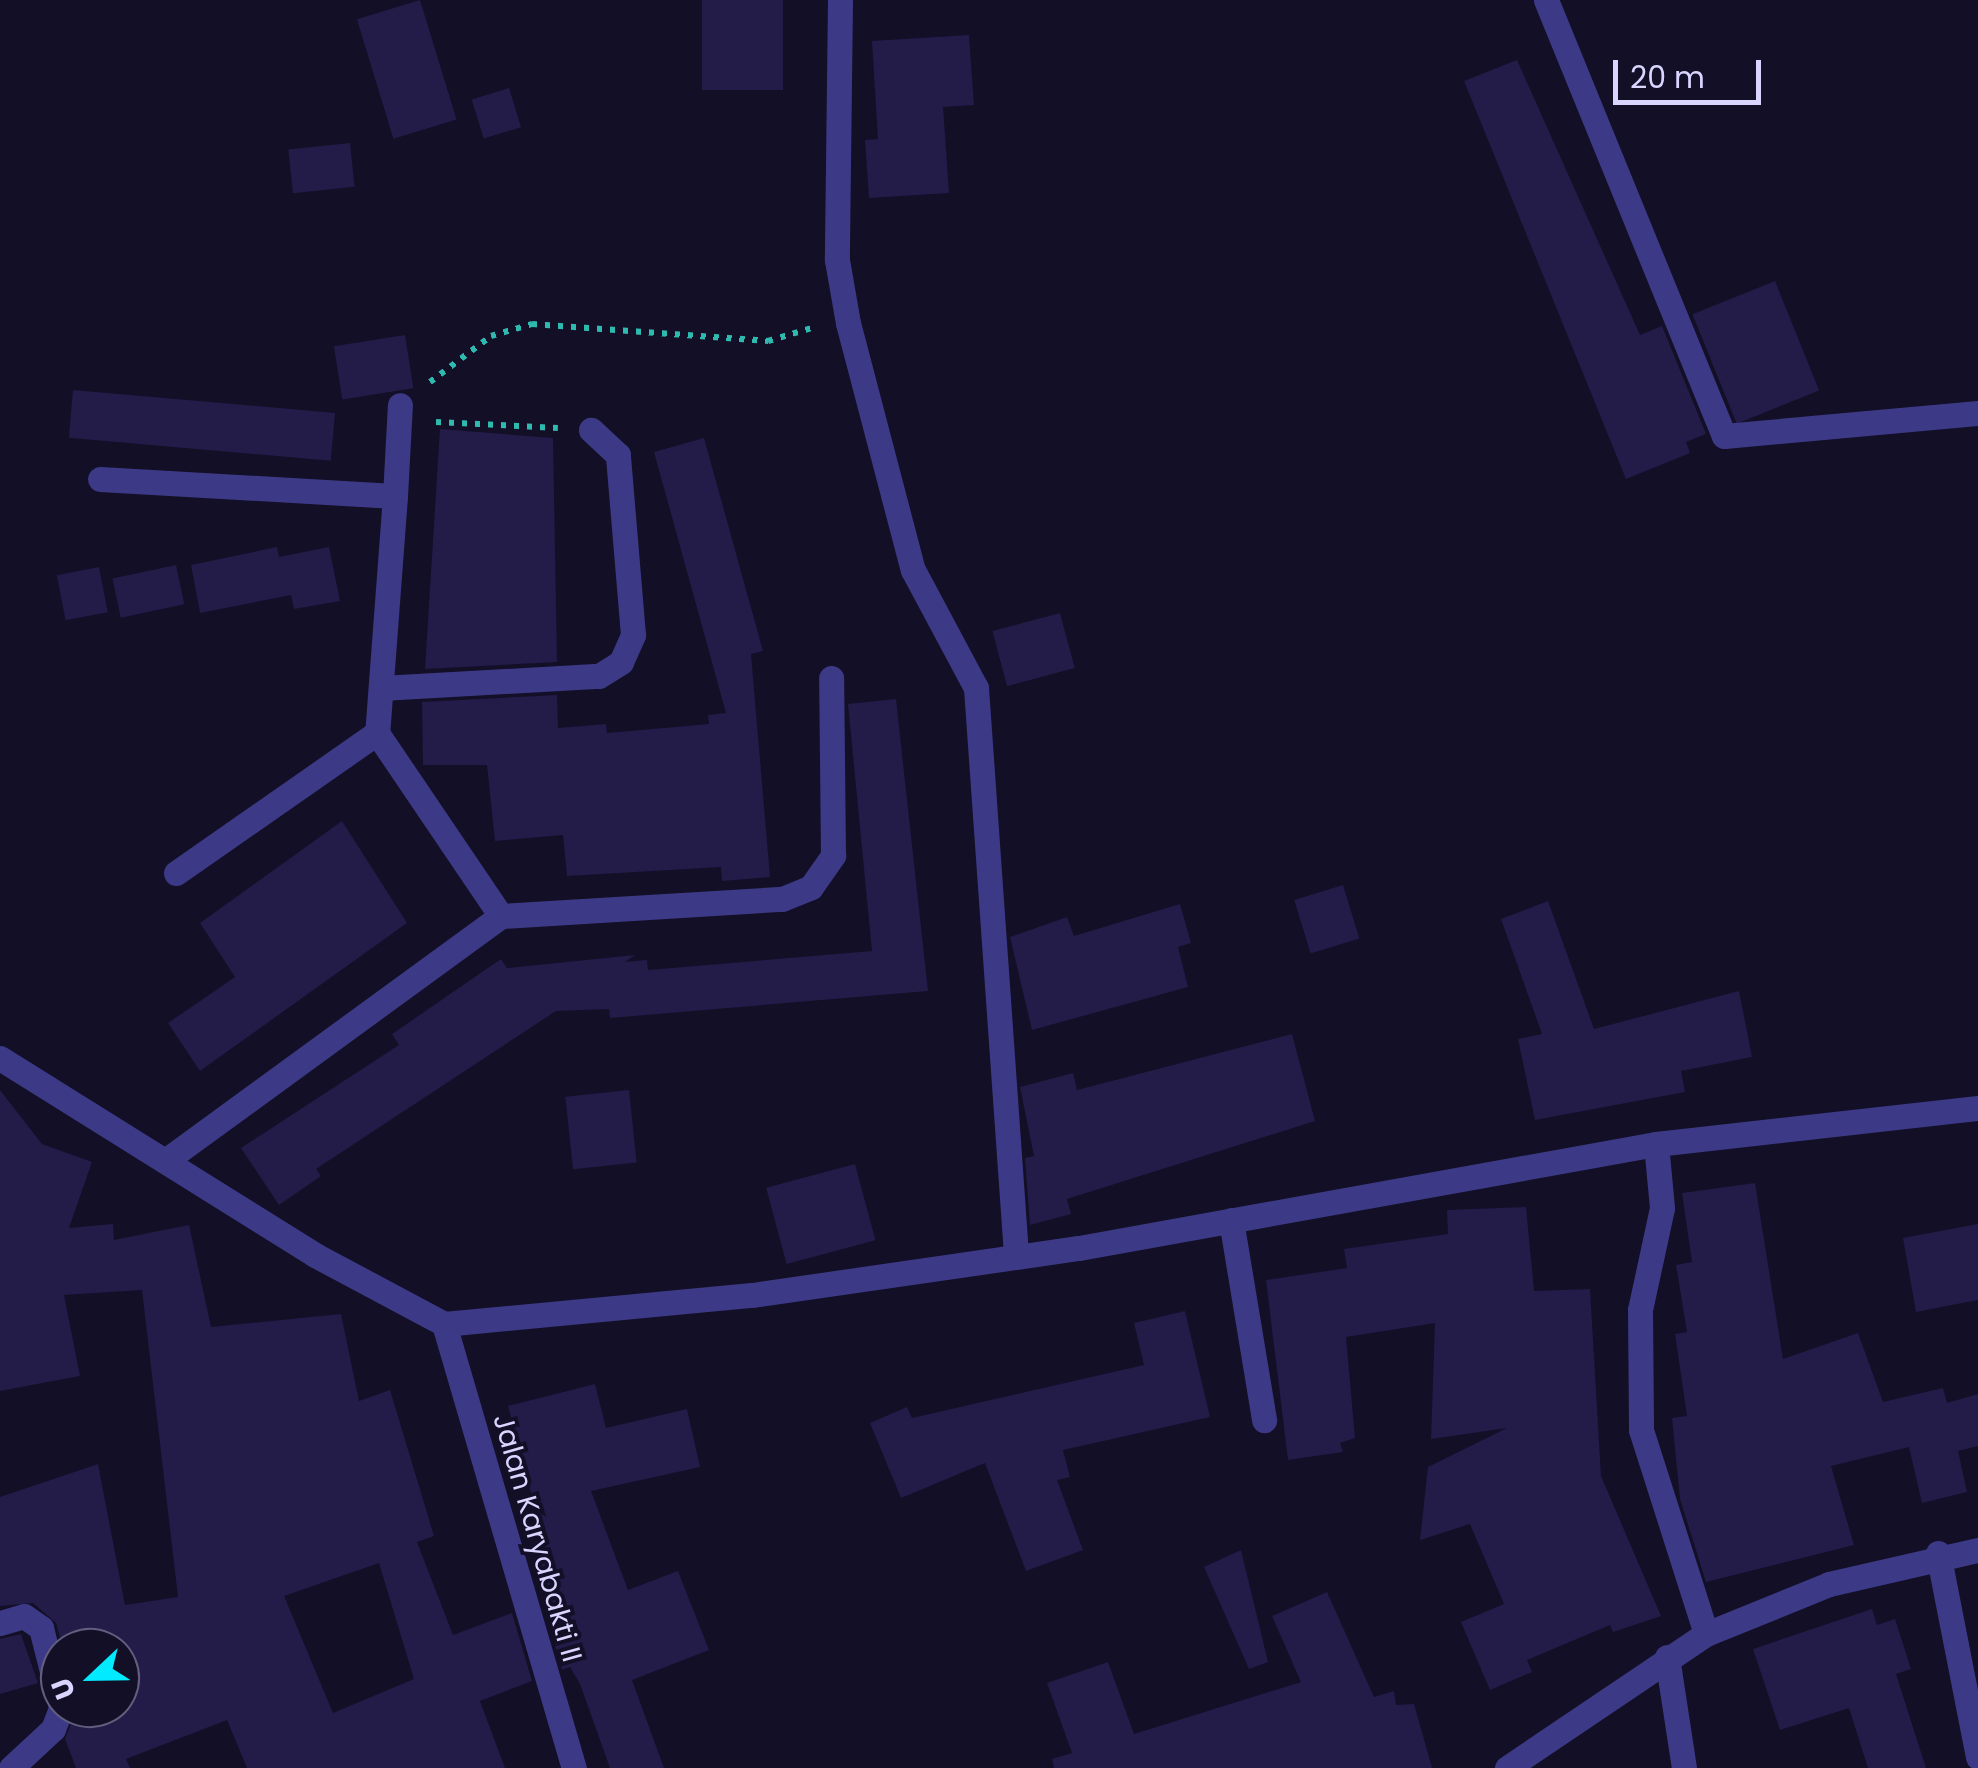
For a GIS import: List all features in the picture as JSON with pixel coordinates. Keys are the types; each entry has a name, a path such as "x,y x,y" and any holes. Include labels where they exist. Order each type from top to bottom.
{"street":[{"path":"840,0 837,260 848,323 913,570 976,688 1016,1254"},
{"path":"1546,0 1724,436 1978,412"},
{"path":"400,412 378,732 501,916"},
{"path":"382,688 600,676 622,662 633,634 618,455 591,430"},
{"path":"100,479 395,496"},
{"path":"164,1161 501,916 782,899 811,887 828,873 836,827 830,678"},
{"path":"176,873 378,732"},
{"path":"0,1058 164,1161 444,1324 752,1295 1231,1220 1656,1144 1978,1108"},
{"path":"1656,1144 1662,1208 1640,1310 1641,1430 1706,1634"},
{"path":"1231,1220 1264,1420"},
{"name":"Jalan Karyabakti II","path":"444,1324 574,1768"},
{"path":"1507,1768 1706,1634 1938,1553 1978,1550"},
{"path":"1938,1553 1978,1757"},
{"path":"0,1623 24,1616 41,1628"},
{"path":"1667,1657 1684,1768"},
{"path":"11,1768 53,1728"}],"path":[{"path":"400,412 511,327 768,342 848,323"},
{"path":"400,412 591,430"}],"building":[{"path":"420,0 457,120 393,139 357,19"},
{"path":"702,0 783,0 783,90 702,90"},
{"path":"969,35 974,105 943,107 949,193 869,198 865,140 878,139 872,41"},
{"path":"1517,60 1640,335 1662,326 1706,434 1686,442 1690,453 1626,479 1464,81"},
{"path":"509,88 521,127 484,139 472,99"},
{"path":"350,143 355,187 293,193 288,149"},
{"path":"1775,281 1819,390 1737,424 1692,314"},
{"path":"405,335 413,388 342,400 334,346"},
{"path":"73,390 335,413 331,461 69,438"},
{"path":"440,429 553,438 557,662 425,669"},
{"path":"704,438 763,651 751,654 770,877 722,881 721,867 567,876 563,835 495,841 487,765 423,765 422,702 557,695 558,728 606,724 607,733 709,724 708,715 726,713 654,452"},
{"path":"277,547 279,557 329,547 340,601 294,609 291,595 200,613 191,565"},
{"path":"176,565 184,604 121,618 112,579"},
{"path":"99,567 108,612 66,620 57,575"},
{"path":"1060,613 1075,668 1007,686 992,631"},
{"path":"896,699 928,991 610,1018 609,1009 556,1011 316,1169 321,1176 279,1205 241,1148 399,1045 392,1034 501,959 507,968 635,955 625,962 647,960 648,970 872,951 848,704"},
{"path":"342,821 407,923 200,1071 168,1023 235,977 200,923"},
{"path":"1343,885 1359,939 1311,953 1294,900"},
{"path":"1548,901 1594,1029 1739,991 1752,1057 1681,1071 1685,1092 1535,1120 1518,1039 1542,1034 1501,919"},
{"path":"1180,904 1191,943 1178,947 1188,987 1032,1030 1010,937 1067,917 1074,936"},
{"path":"1292,1034 1315,1121 1067,1199 1071,1214 1030,1225 1025,1158 1034,1156 1020,1087 1073,1073 1077,1090"},
{"path":"0,1090 42,1144 92,1162 69,1228 113,1224 114,1240 189,1225 211,1327 341,1314 359,1401 390,1390 434,1536 417,1542 453,1635 512,1613 532,1681 480,1701 505,1768 247,1768 227,1720 126,1759 130,1768 76,1768 65,1739 69,1728 140,1728 140,1628 57,1628 33,1603 0,1606 0,1497 98,1464 125,1605 178,1597 142,1290 64,1295 80,1376 0,1391","holes":["379,1563 414,1679 333,1713 284,1596"]},
{"path":"629,1090 637,1163 573,1169 565,1097"},
{"path":"855,1164 875,1240 787,1264 766,1188"},
{"path":"1755,1183 1783,1359 1858,1333 1883,1402 1943,1388 1947,1403 1978,1394 1978,1446 1958,1451 1967,1492 1922,1503 1909,1447 1831,1466 1854,1545 1706,1582 1680,1499 1672,1418 1687,1416 1675,1334 1687,1332 1676,1265 1692,1262 1682,1193"},
{"path":"1526,1207 1534,1291 1590,1289 1601,1476 1661,1616 1613,1632 1610,1625 1527,1660 1532,1672 1490,1690 1461,1622 1504,1604 1470,1524 1420,1540 1428,1467 1507,1428 1431,1439 1435,1323 1346,1337 1355,1438 1340,1443 1343,1452 1288,1460 1266,1280 1347,1268 1344,1249 1448,1234 1447,1210"},
{"path":"1978,1224 1978,1300 1916,1312 1903,1238"},
{"path":"1185,1311 1210,1417 1063,1450 1070,1477 1057,1480 1083,1550 1026,1571 985,1463 901,1498 870,1423 907,1407 912,1418 1144,1365 1134,1323"},
{"path":"595,1384 606,1428 687,1409 700,1467 591,1491 628,1590 678,1571 709,1650 632,1680 664,1768 610,1768 580,1684 570,1667 562,1670 542,1601 552,1597 534,1550 545,1546 508,1406"},
{"path":"1241,1550 1268,1662 1249,1669 1204,1567"},
{"path":"1327,1592 1374,1697 1394,1691 1396,1705 1414,1704 1432,1768 1054,1768 1052,1759 1072,1753 1047,1683 1108,1662 1134,1734 1301,1682 1272,1616"},
{"path":"1872,1609 1877,1625 1895,1619 1911,1669 1896,1674 1926,1768 1868,1768 1849,1708 1780,1730 1753,1649"},
{"path":"21,1634 38,1683 0,1694 0,1639"}]}
